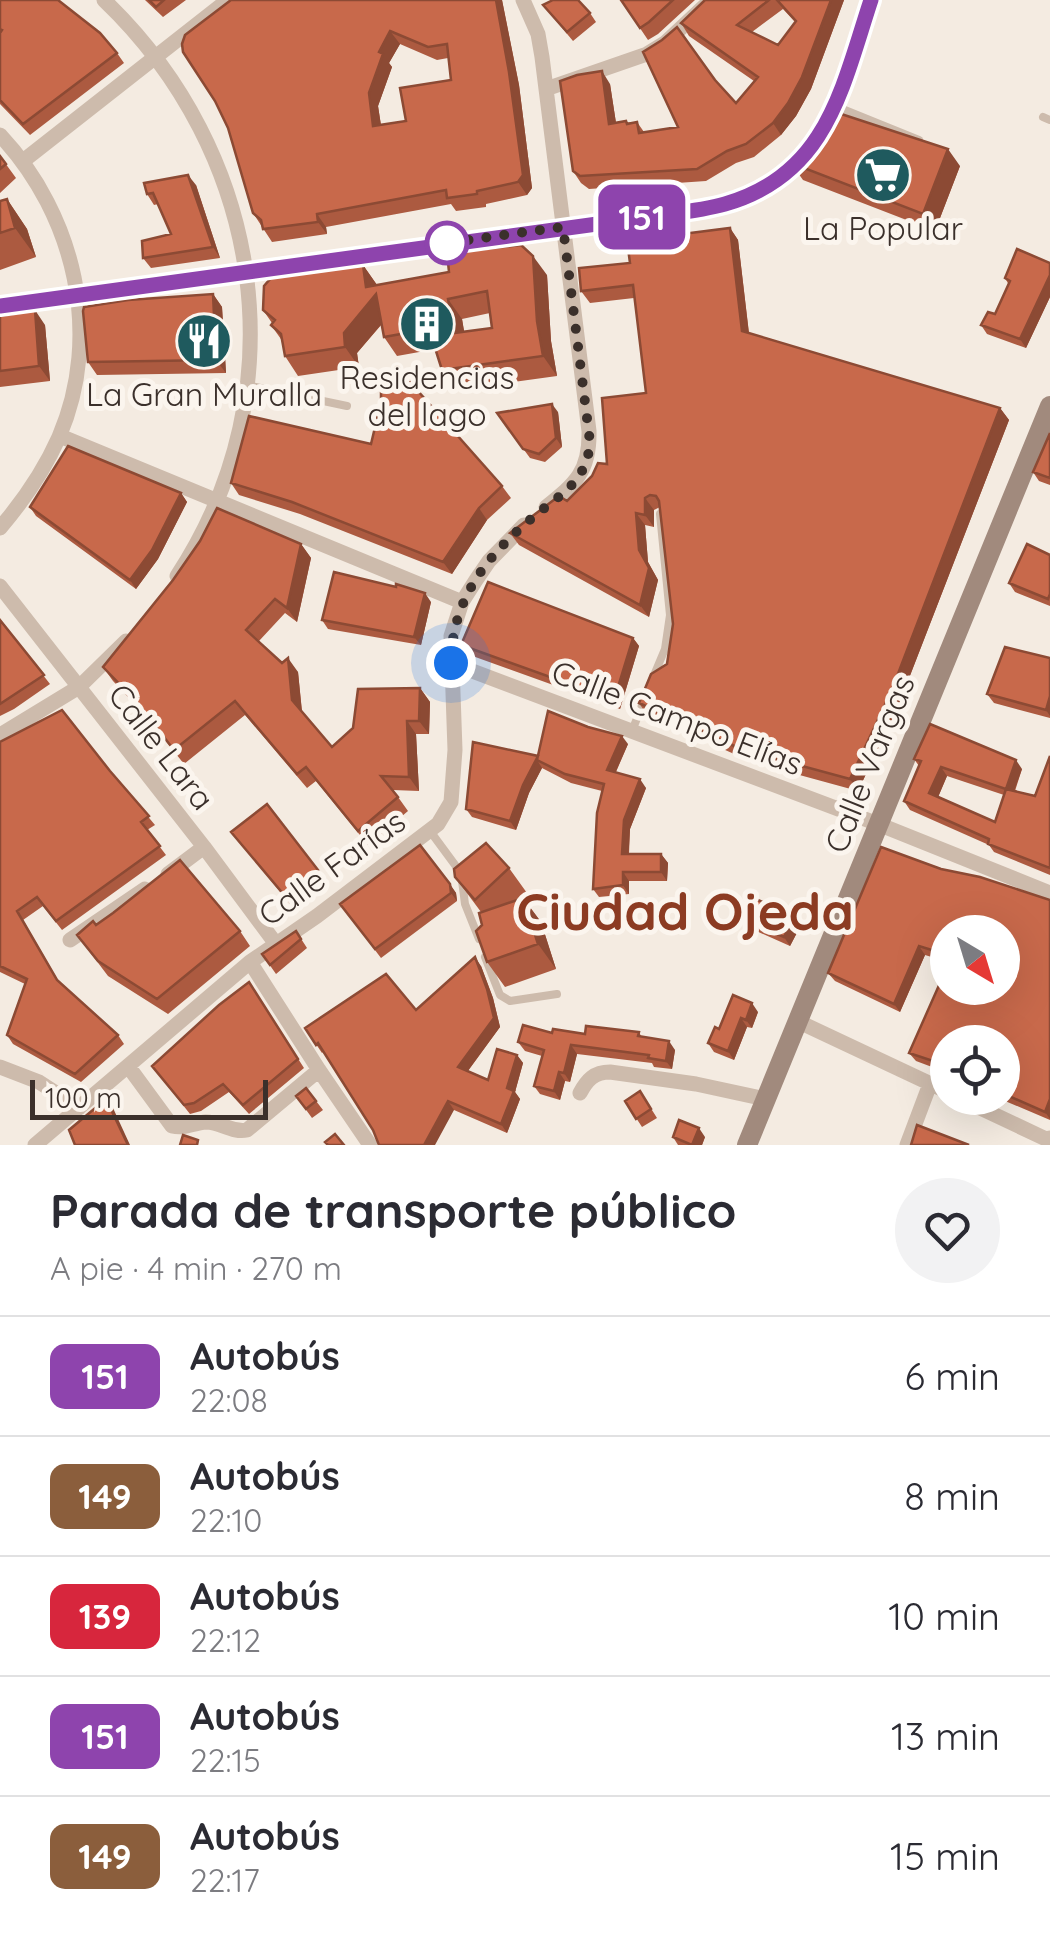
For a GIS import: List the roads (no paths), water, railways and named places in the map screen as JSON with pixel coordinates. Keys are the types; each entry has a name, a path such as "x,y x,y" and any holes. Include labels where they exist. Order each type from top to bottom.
{"street":[{"path":"104,0 157,57 193,112 232,205 246,270 250,328 236,442 196,545 167,591"},
{"path":"23,161 228,0"},
{"name":"Calle Farías","path":"34,1145 250,962 430,831 450,802 455,750 451,636 462,602 489,561 529,520 571,488 589,453 590,431 546,88 538,34 523,0"},
{"path":"546,88 647,54 665,43 711,0"},
{"path":"0,306 701,209 748,196 781,176 816,142 836,106 871,0"},
{"path":"0,135 23,161 60,226 71,262 80,323 73,392 60,436 43,470 0,528"},
{"name":"Calle Vargas","path":"747,1145 1050,406"},
{"path":"60,436 462,602"},
{"name":"Calle Lara","path":"0,586 276,944"},
{"path":"0,735 79,687 134,633"},
{"name":"Calle Campo Elías","path":"451,663 1050,893"},
{"path":"70,940 204,846"},
{"path":"250,962 370,1145"},
{"path":"796,1022 930,1084 907,1145"},
{"path":"0,1066 40,1082 79,1108"},
{"path":"128,1066 172,1126 210,1122 241,1132 318,1070"},
{"path":"580,1094 594,1076 610,1072 696,1084 765,1100"},
{"path":"996,1115 1050,1138"}],"lane":[{"path":"836,106 934,146"},
{"path":"246,385 347,406"},
{"path":"632,731 669,631 660,514"},
{"path":"430,831 460,873 465,904 500,995 510,1001 557,994"}],"place":[{"name":"La Popular","path":"883,175"},
{"name":"Residencias del lago","path":"427,324"},
{"name":"La Gran Muralla","path":"204,341"}],"district":[{"name":"Ciudad Ojeda","path":"685,912"}]}
